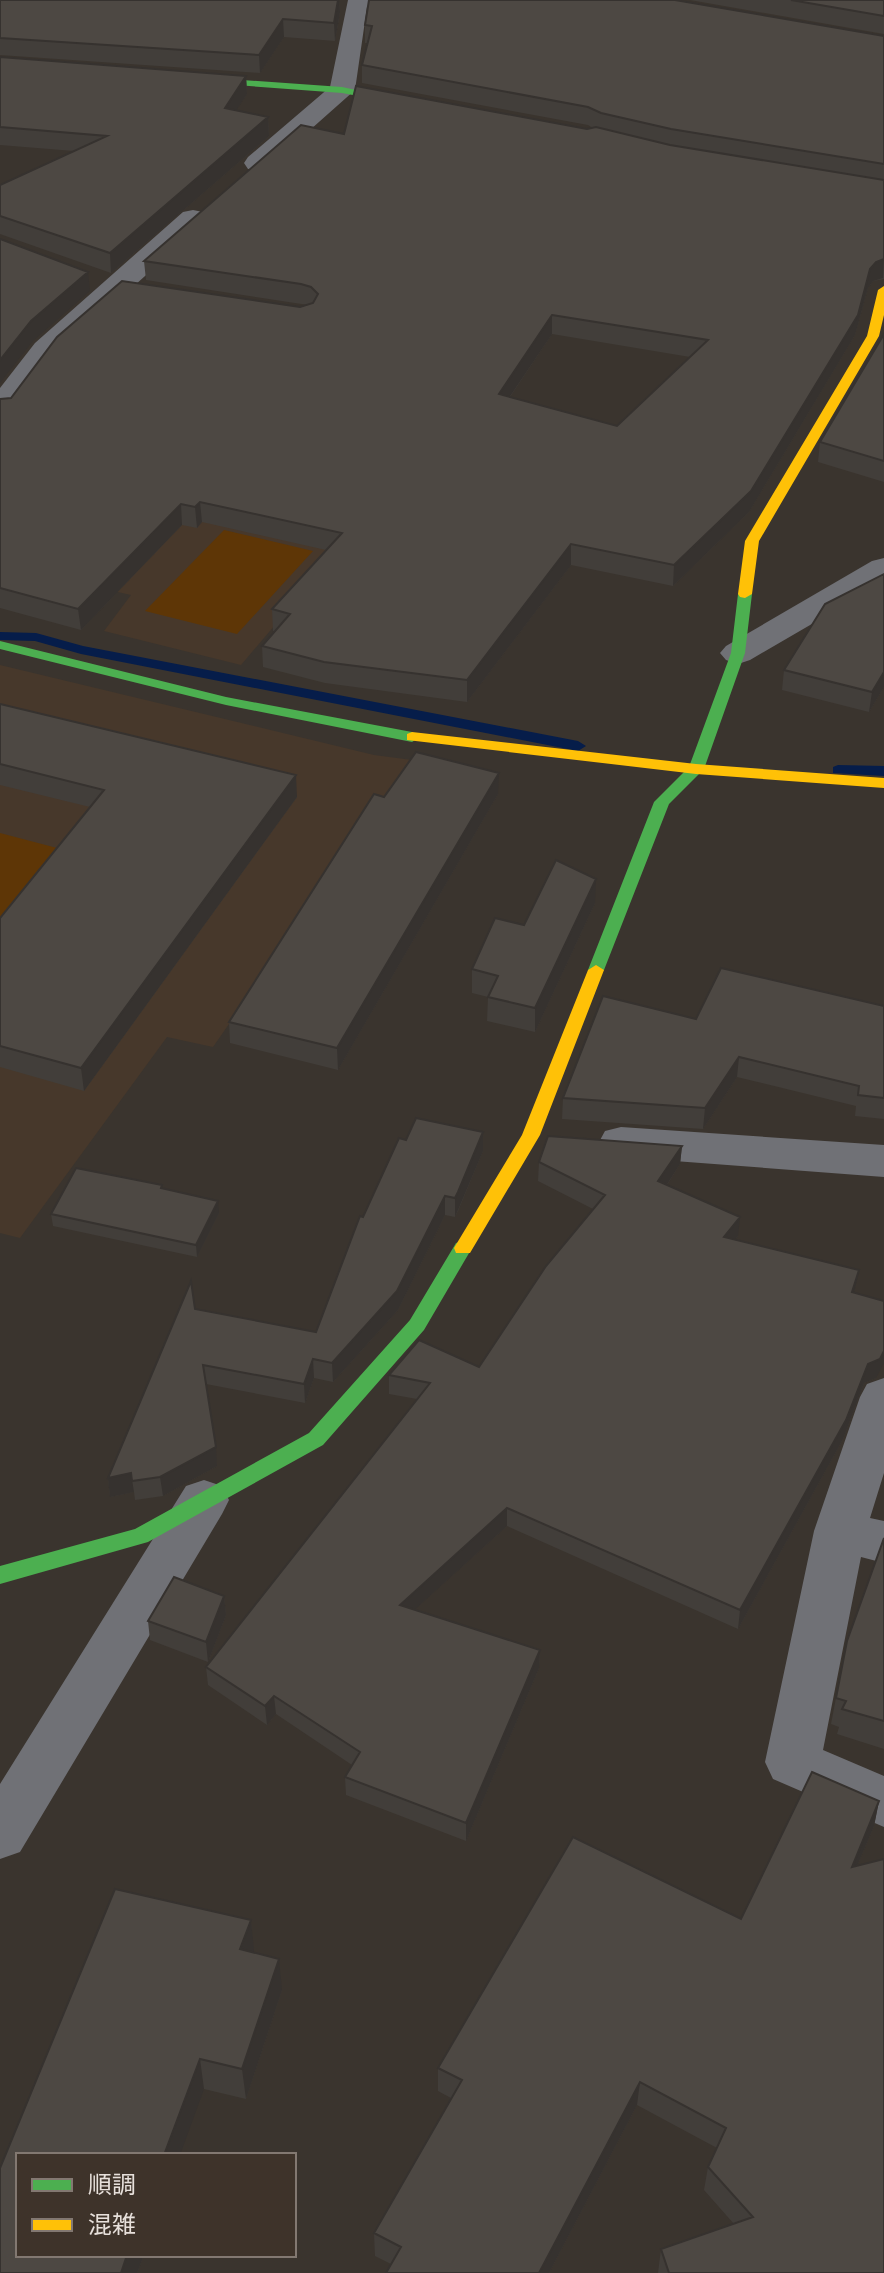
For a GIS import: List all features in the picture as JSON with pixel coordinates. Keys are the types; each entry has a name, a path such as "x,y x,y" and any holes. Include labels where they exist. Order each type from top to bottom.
{"street":[{"path":"234,183 342,90 358,3"},
{"path":"171,77 342,90 434,107"},
{"path":"0,409 46,349 210,204"},
{"path":"86,276 114,287 145,291"},
{"path":"0,1575 141,1536 316,1439 417,1325 531,1135 662,802 697,766 706,742 738,653 752,541 879,337 884,290"},
{"path":"738,653 884,568"},
{"path":"0,645 226,701 412,737 884,783"},
{"path":"531,1135 884,1161"},
{"path":"884,1397 862,1536 793,1762 884,1802"},
{"path":"0,1834 204,1500"}],"shaded area":[{"path":"161,434 348,539 241,665 104,631 131,595 38,574"},
{"path":"224,530 313,551 237,634 145,611"},
{"path":"0,665 374,755 412,760 213,1047 167,1037 20,1238 0,1233"},
{"path":"0,833 57,848 0,918"}],"building":[{"path":"0,0 338,0 334,23 283,19 259,55 0,38"},
{"path":"369,0 675,0 884,36 884,164 671,129 601,113 588,107 362,65 372,26 365,25"},
{"path":"791,0 884,0 884,16"},
{"path":"0,57 246,76 225,108 268,117 110,253 0,216 0,185 107,136 0,127"},
{"path":"356,86 587,129 596,127 670,145 884,180 884,259 870,269 858,315 751,491 674,565 571,544 467,680 324,662 262,646 290,614 272,609 342,533 200,502 195,507 181,504 78,609 0,588 0,399 11,398 57,337 122,281 300,307 313,303 318,294 311,287 301,284 144,261 301,125 344,134","holes":["552,315 708,340 617,426 499,394"]},
{"path":"0,239 88,272 31,321 0,360"},
{"path":"884,334 884,461 820,442"},
{"path":"884,574 884,672 872,692 784,670 825,604"},
{"path":"0,704 296,775 81,1068 0,1046 0,918 104,790 0,764"},
{"path":"416,752 499,773 337,1048 229,1022 374,794 384,797"},
{"path":"556,860 596,879 535,1008 488,997 498,976 472,969 495,918 524,925"},
{"path":"721,968 884,1006 884,1098 858,1095 859,1086 739,1057 705,1108 563,1098 603,996 696,1019"},
{"path":"416,1118 483,1132 455,1198 445,1196 397,1291 332,1363 313,1359 304,1384 203,1365 216,1447 160,1477 132,1481 131,1473 108,1478 191,1281 195,1309 316,1332 360,1216 363,1217 399,1138 406,1140"},
{"path":"548,1136 682,1146 658,1181 740,1217 724,1237 859,1270 852,1292 884,1301 884,1351 880,1359 868,1364 846,1420 740,1610 507,1508 400,1605 540,1650 466,1823 345,1777 360,1752 274,1696 265,1706 206,1667 430,1383 389,1375 419,1340 479,1367 546,1266 605,1195 539,1162"},
{"path":"76,1168 162,1185 161,1188 218,1201 196,1245 51,1214"},
{"path":"884,1538 884,1721 842,1709 846,1701 836,1698 847,1641"},
{"path":"174,1577 224,1596 206,1642 148,1621"},
{"path":"812,1772 879,1801 852,1867 884,1859 884,2273 669,2273 661,2249 753,2217 708,2167 726,2128 640,2082 539,2273 386,2273 401,2247 374,2233 462,2080 438,2068 573,1837 741,1919"},
{"path":"115,1889 251,1920 240,1949 279,1959 242,2069 200,2059 165,2153 16,2153 16,2257 126,2257 121,2273 0,2273 0,2168"}],"waterway":[{"path":"0,636 36,637 81,650 578,746"},
{"path":"838,770 884,771"}],"traffic: fast":[{"path":"186,79 342,90 412,103"},
{"path":"596,970 662,802 696,769 738,653 745,594"},
{"path":"0,645 226,701 412,737"},
{"path":"0,1575 141,1536 316,1439 417,1325 463,1248"}],"traffic: slow":[{"path":"745,594 752,541 873,336 884,290"},
{"path":"412,737 696,769 884,783"},
{"path":"463,1248 531,1135 596,970"}]}
